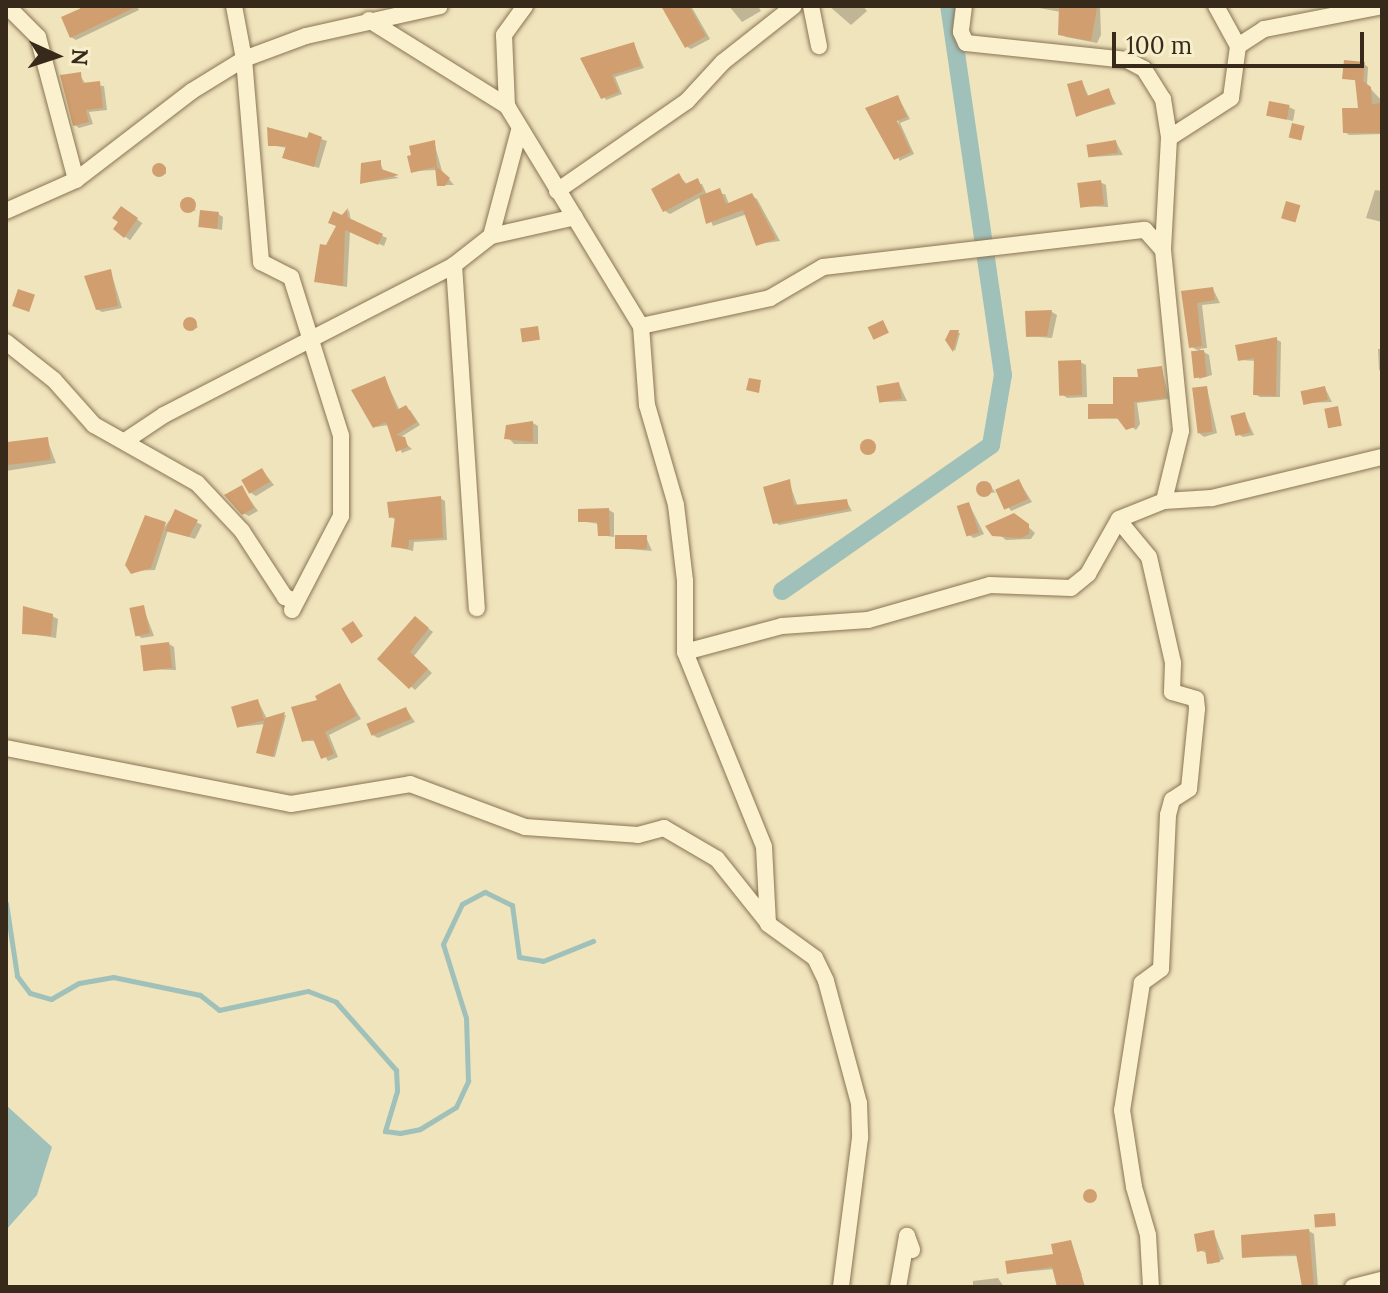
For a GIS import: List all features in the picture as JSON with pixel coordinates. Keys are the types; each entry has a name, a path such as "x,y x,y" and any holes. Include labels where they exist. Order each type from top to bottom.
{"street":[{"path":"7,6 38,37 76,180"},
{"path":"6,342 54,380 94,425 202,488 242,531 285,597 295,601 292,610 341,516 341,436 315,340 291,277 261,262 244,59 234,6"},
{"path":"6,211 76,180 192,91 244,59 393,10 440,6"},
{"path":"525,6 504,35 507,106 519,131 641,326 647,405 676,505 685,581 685,652 764,847 768,924"},
{"path":"557,191 687,101 723,62 794,6"},
{"path":"811,6 819,46"},
{"path":"964,6 961,32 966,43 1127,60 1144,69 1163,99 1169,138 1163,250 1181,431 1164,501"},
{"path":"1169,138 1231,98 1238,46 1216,6"},
{"path":"1238,46 1273,25 1382,6"},
{"path":"369,20 507,106"},
{"path":"491,236 519,131"},
{"path":"125,441 164,415 315,340 454,265 491,236 575,217"},
{"path":"641,326 770,298 823,267 1145,230 1163,250"},
{"path":"454,265 477,608"},
{"path":"685,652 782,626 868,620 990,585 1071,588 1088,574 1120,522 1164,501 1212,498 1382,457"},
{"path":"1120,522 1149,557 1173,663 1172,692 1196,699 1197,709 1189,789 1172,800 1168,815 1161,969 1142,983 1122,1110 1134,1187 1148,1235 1151,1287"},
{"path":"6,748 291,804 410,784 525,827 638,835 664,828 717,859 768,924 815,958 821,970 859,1103 860,1138 841,1287"},
{"path":"898,1287 907,1236 912,1250"},
{"path":"1353,1287 1382,1280"}],"water":[{"path":"6,1105 52,1147 37,1195 6,1230"}],"building":[{"path":"86,6 138,6 70,38 61,17"},
{"path":"661,6 689,6 706,36 685,48"},
{"path":"1059,6 1097,8 1091,41 1058,35"},
{"path":"634,42 641,66 612,75 619,92 601,99 580,58"},
{"path":"1344,60 1365,62 1363,81 1371,87 1372,104 1382,103 1382,133 1343,133 1342,108 1358,108 1355,80 1342,79"},
{"path":"81,72 82,83 100,81 103,108 86,110 89,122 73,126 60,75"},
{"path":"1082,80 1087,96 1109,88 1114,103 1076,117 1067,84"},
{"path":"898,95 907,117 897,121 911,152 894,160 865,108"},
{"path":"1269,101 1290,105 1287,120 1266,116"},
{"path":"1292,123 1305,126 1301,141 1289,138"},
{"path":"267,127 307,138 309,132 322,137 314,167 282,158 286,146 268,146"},
{"path":"435,140 437,167 450,178 445,186 437,186 435,167 411,173 407,156 411,155 409,146"},
{"path":"1116,140 1118,153 1088,158 1086,145"},
{"path":"381,160 381,169 399,175 360,184 361,163"},
{"path":"159,163 166,170 159,177 152,170"},
{"path":"679,173 685,184 698,178 703,191 663,212 651,189"},
{"path":"1101,180 1104,205 1080,208 1077,183"},
{"path":"720,188 726,204 752,193 776,239 756,246 743,210 706,224 699,196"},
{"path":"188,197 196,205 188,213 180,205"},
{"path":"1286,201 1300,205 1295,222 1281,218"},
{"path":"121,206 138,218 124,238 113,229 118,222 112,218"},
{"path":"348,208 347,217 383,234 378,245 345,230 343,286 314,282 320,244 326,245 336,226 328,223 333,211 342,215"},
{"path":"200,210 219,212 217,229 198,227"},
{"path":"111,269 118,306 96,310 84,276"},
{"path":"1213,287 1215,300 1197,303 1202,346 1189,348 1181,291"},
{"path":"18,289 35,295 29,312 12,306"},
{"path":"1052,310 1047,336 1026,337 1025,311"},
{"path":"190,317 197,324 190,331 183,324"},
{"path":"883,320 889,333 874,340 868,327"},
{"path":"538,326 540,340 522,342 520,329"},
{"path":"950,330 959,330 953,352 945,340"},
{"path":"1277,337 1276,396 1253,395 1254,358 1238,361 1235,345"},
{"path":"1204,350 1207,377 1194,378 1191,351"},
{"path":"1081,360 1082,395 1059,396 1058,361"},
{"path":"1162,366 1166,398 1134,402 1135,427 1126,430 1117,418 1088,419 1088,404 1113,404 1113,377 1138,377 1137,369"},
{"path":"385,376 397,410 406,405 417,422 396,435 405,437 408,447 396,452 386,422 373,428 351,390"},
{"path":"749,378 761,380 759,393 746,390"},
{"path":"899,382 902,399 879,403 876,386"},
{"path":"1207,386 1213,432 1198,433 1192,388"},
{"path":"1325,386 1328,400 1303,405 1301,391"},
{"path":"1338,406 1342,426 1328,428 1324,409"},
{"path":"1245,412 1250,432 1236,436 1230,416"},
{"path":"533,421 533,442 504,439 506,425"},
{"path":"48,437 51,460 8,465 6,442"},
{"path":"868,439 876,447 868,455 860,447"},
{"path":"262,468 270,482 249,494 241,480"},
{"path":"790,479 794,505 847,499 849,509 773,524 763,487"},
{"path":"1019,479 1028,499 1004,510 995,490"},
{"path":"981,481 987,481 992,489 990,495 981,497 976,492 976,486"},
{"path":"242,485 254,508 242,515 224,495"},
{"path":"441,496 443,538 409,540 408,549 391,547 395,517 389,518 387,502"},
{"path":"969,502 979,532 967,536 957,506"},
{"path":"609,508 610,536 598,536 597,522 578,522 578,509"},
{"path":"175,509 198,520 189,537 165,531"},
{"path":"1014,513 1029,524 1029,534 1021,538 992,536 985,526"},
{"path":"145,515 166,522 151,568 131,574 125,565"},
{"path":"615,535 647,535 647,549 615,549"},
{"path":"144,605 150,633 135,636 129,608"},
{"path":"23,606 53,614 51,636 22,634"},
{"path":"415,616 429,628 410,652 428,669 409,689 377,659"},
{"path":"353,621 363,636 351,644 341,629"},
{"path":"169,642 172,668 143,671 140,646"},
{"path":"340,683 357,716 325,732 334,754 321,759 313,739 302,742 291,707 317,700 315,696"},
{"path":"258,699 264,720 237,728 231,707"},
{"path":"406,707 411,719 371,736 366,724"},
{"path":"285,712 273,757 256,753 265,718"},
{"path":"1090,1189 1097,1196 1090,1203 1083,1196"},
{"path":"1335,1213 1336,1226 1315,1227 1314,1214"},
{"path":"1309,1229 1314,1287 1302,1287 1296,1254 1242,1258 1241,1235"},
{"path":"1214,1230 1220,1262 1207,1264 1205,1250 1197,1252 1194,1234"},
{"path":"1071,1240 1085,1287 1057,1287 1052,1267 1007,1274 1005,1261 1053,1254 1051,1244"}],"waterway":[{"path":"782,591 991,445 1003,375 949,6"},
{"path":"6,903 17,976 30,993 51,999 79,983 113,977 200,995 219,1010 308,991 336,1002 396,1070 397,1091 385,1131 400,1133 420,1129 456,1107 468,1081 466,1018 443,944 462,904 485,892 512,905 519,957 543,961 593,941"}]}
